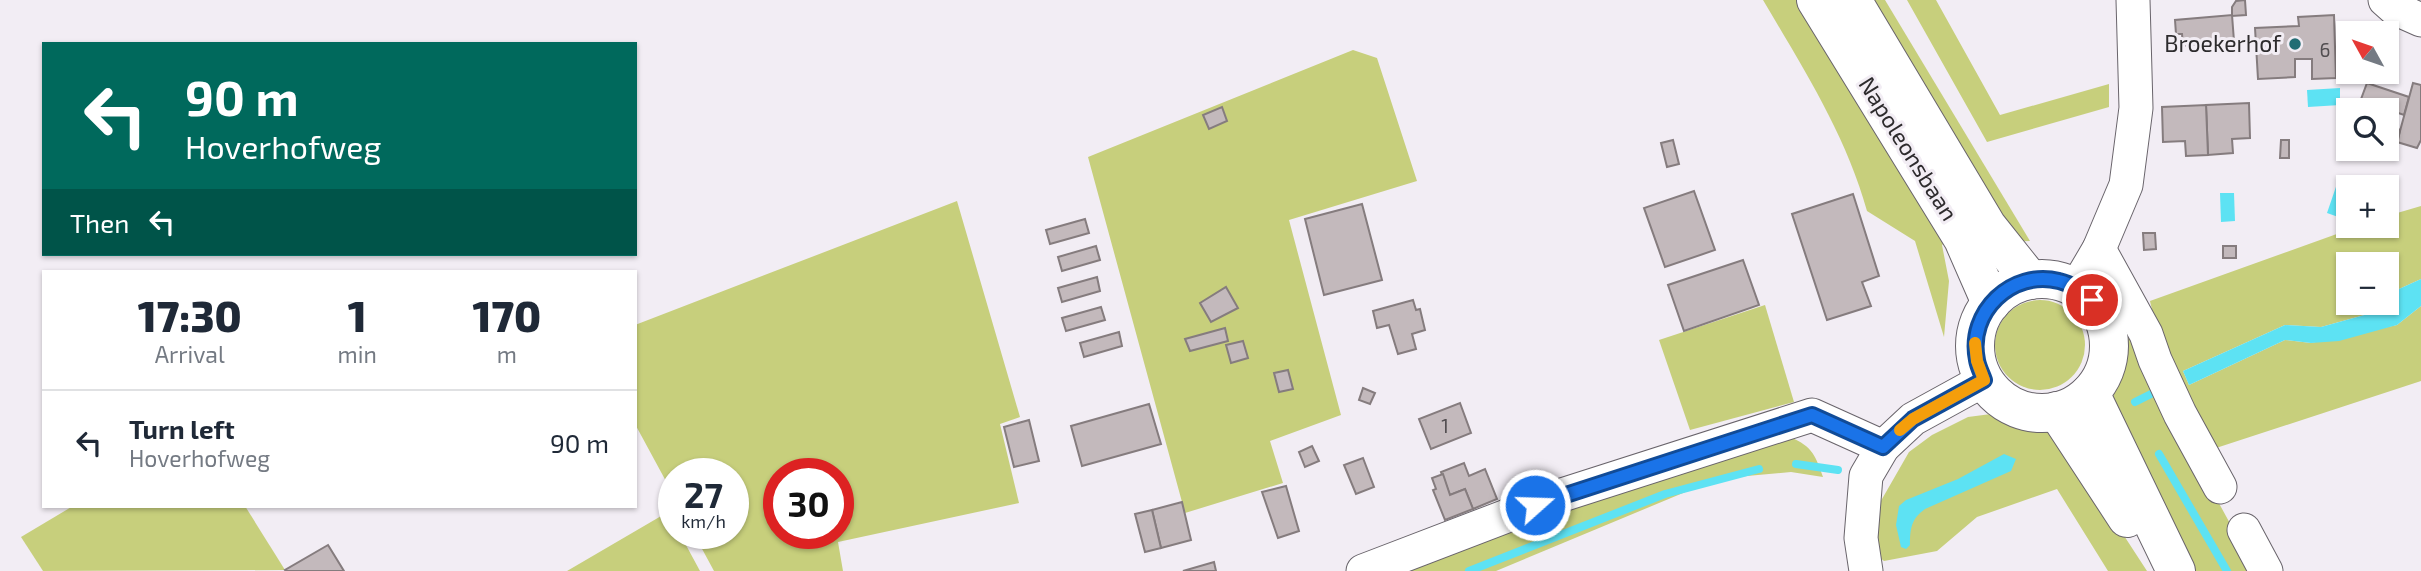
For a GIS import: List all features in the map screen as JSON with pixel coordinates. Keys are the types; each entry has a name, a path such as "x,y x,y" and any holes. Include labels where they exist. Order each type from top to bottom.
{"main road":[{"name":"Napoleonsbaan","path":"1816,0 1963,239 1991,303"},
{"name":"Napoleonsbaan","path":"1852,0 1987,226 2030,280"},
{"path":"2030,280 2054,280 2076,288 2092,300 2103,317 2109,337 2109,357 2102,377 2090,393 2074,405 2057,411 2036,413 2015,408 1998,397 1984,380 1977,361 1975,340 1980,320 1991,303 2015,284 2030,280"},
{"path":"2090,393 2176,571"},
{"path":"2057,411 2160,571"}],"street":[{"path":"2076,288 2099,249 2126,185 2136,108 2133,0"},
{"path":"2385,0 2394,8 2421,20"},
{"path":"2099,249 2146,334 2180,414 2220,487"},
{"path":"1866,571 1861,538 1866,475 1883,447 1913,419 1984,380"},
{"path":"1363,571 1559,496 1812,415 1883,447"},
{"path":"2244,530 2266,571"}],"green space":[{"path":"1763,0 1805,0 1952,237 1942,245 1949,281 1944,337 1915,241 1867,211 1848,156 1835,129"},
{"path":"1861,0 1885,0 2030,241 2005,242"},
{"path":"1907,0 1936,0 2000,115 2109,84 2109,107 1987,142"},
{"path":"1353,50 1377,58 1417,181 1289,220 1341,415 1270,441 1283,483 1185,513 1088,157"},
{"path":"957,201 1020,417 1000,424 1019,503 854,539 854,458 763,458 763,549 839,549 843,571 714,571 702,549 749,549 749,458 658,458 658,466 637,428 637,324"},
{"path":"2421,206 2421,279 2399,289 2399,252 2336,252 2336,315 2364,315 2321,327 2285,325 2183,371 2189,385 2285,340 2311,343 2397,325 2421,306 2421,381 2213,449 2161,348 2150,301 2336,234 2336,238 2399,238 2399,212"},
{"path":"2113,293 2139,357 2256,571 2188,571 2110,409 2121,350"},
{"path":"2040,300 2057,303 2072,313 2082,328 2085,345 2082,362 2072,377 2057,387 2040,390 2023,387 2008,377 1998,362 1995,345 1998,328 2008,313 2023,303"},
{"path":"1765,305 1794,402 1690,430 1659,340"},
{"path":"1991,414 2040,428 2063,442 2147,571 2108,571 2057,489 1977,517 1937,551 1884,561 1875,554 1878,506 1909,452 1932,435 1968,417"},
{"path":"1786,435 1811,450 1823,477 1791,472 1736,477 1695,488 1496,571 1395,571 1543,516"},
{"path":"70,508 246,508 285,570 43,571 21,537"},
{"path":"658,518 658,549 688,549 700,571 567,571"}],"water":[{"path":"2340,88 2340,98 2336,98 2336,105 2308,107 2307,90"},
{"path":"2336,187 2336,216 2327,213"},
{"path":"2220,193 2234,193 2235,221 2221,222"},
{"path":"2421,279 2421,306 2397,325 2339,341 2311,343 2285,340 2189,385 2183,371 2285,325 2321,327 2364,315 2399,315 2399,289"},
{"path":"2004,454 2016,459 2011,471 1925,509 1912,525 1910,545 1906,549 1901,547 1896,525 1899,506 1906,500 1958,479"}],"building":[{"path":"2245,0 2246,15 2232,16 2232,7 2236,1"},
{"path":"2232,15 2234,41 2183,46 2182,34 2176,34 2175,20"},
{"name":"Broekerhof","path":"2334,15 2336,78 2312,79 2312,59 2295,59 2295,77 2258,79 2255,28 2299,26 2298,17"},
{"path":"2413,83 2421,85 2421,140 2417,148 2399,143"},
{"path":"2367,84 2409,97 2404,115 2399,113 2399,98 2361,98"},
{"path":"2249,103 2250,138 2232,139 2233,153 2208,155 2206,105"},
{"path":"2206,105 2208,155 2186,156 2185,141 2163,142 2162,107"},
{"path":"1222,107 1227,121 1209,129 1203,115"},
{"path":"1673,140 1679,164 1667,167 1661,143"},
{"path":"2281,140 2289,140 2289,158 2280,158"},
{"path":"1694,191 1715,250 1665,267 1644,208"},
{"path":"1853,194 1879,276 1862,282 1871,306 1827,320 1792,214"},
{"path":"1362,204 1382,280 1324,295 1305,219"},
{"path":"1085,219 1089,233 1050,244 1046,230"},
{"path":"2143,233 2155,233 2156,249 2144,250"},
{"path":"1096,246 1100,260 1062,271 1058,257"},
{"path":"2223,246 2236,246 2236,258 2223,258"},
{"path":"1743,260 1759,305 1684,331 1668,285"},
{"path":"1097,277 1100,291 1062,302 1058,288"},
{"path":"1226,287 1238,308 1211,322 1200,303"},
{"path":"1413,300 1416,310 1420,309 1425,330 1412,334 1416,349 1398,354 1389,325 1377,328 1373,311"},
{"path":"1101,307 1105,320 1066,331 1062,318"},
{"path":"1225,328 1228,341 1190,351 1185,339"},
{"path":"1119,332 1122,346 1084,357 1080,343"},
{"path":"1243,341 1248,358 1231,363 1226,345"},
{"path":"1288,370 1293,389 1279,392 1274,373"},
{"path":"1363,388 1375,393 1370,404 1359,400"},
{"path":"1460,403 1471,433 1431,449 1419,419"},
{"path":"1149,404 1161,444 1082,466 1071,426"},
{"path":"1029,420 1039,461 1014,467 1004,427"},
{"path":"1312,446 1319,461 1305,467 1299,452"},
{"path":"1363,458 1374,487 1356,494 1344,465"},
{"path":"1464,463 1469,476 1485,469 1497,499 1473,509 1465,489 1450,495 1441,472"},
{"path":"1443,474 1450,495 1465,489 1473,509 1445,520 1433,490 1436,489 1432,478"},
{"path":"1286,486 1299,531 1278,538 1262,492"},
{"path":"1182,502 1191,540 1161,548 1152,510"},
{"path":"1152,510 1161,548 1145,552 1135,514"},
{"path":"328,545 344,571 285,570"},
{"path":"1214,562 1216,571 1183,571"}],"waterway":[{"path":"2135,402 2151,394"},
{"path":"2159,454 2227,571"},
{"path":"1796,464 1838,470"},
{"path":"1469,571 1665,494 1759,469"}],"slow traffic":[{"path":"1900,430 1913,419 1984,380 1977,361 1975,343"}],"place":[{"name":"Broekerhof","path":"2295,44"}],"route":[{"path":"1535,505 1812,415 1883,447 1913,419 1984,380 1977,361 1975,340 1980,320 2002,292 2015,284 2046,279 2061,281 2092,300"}]}
